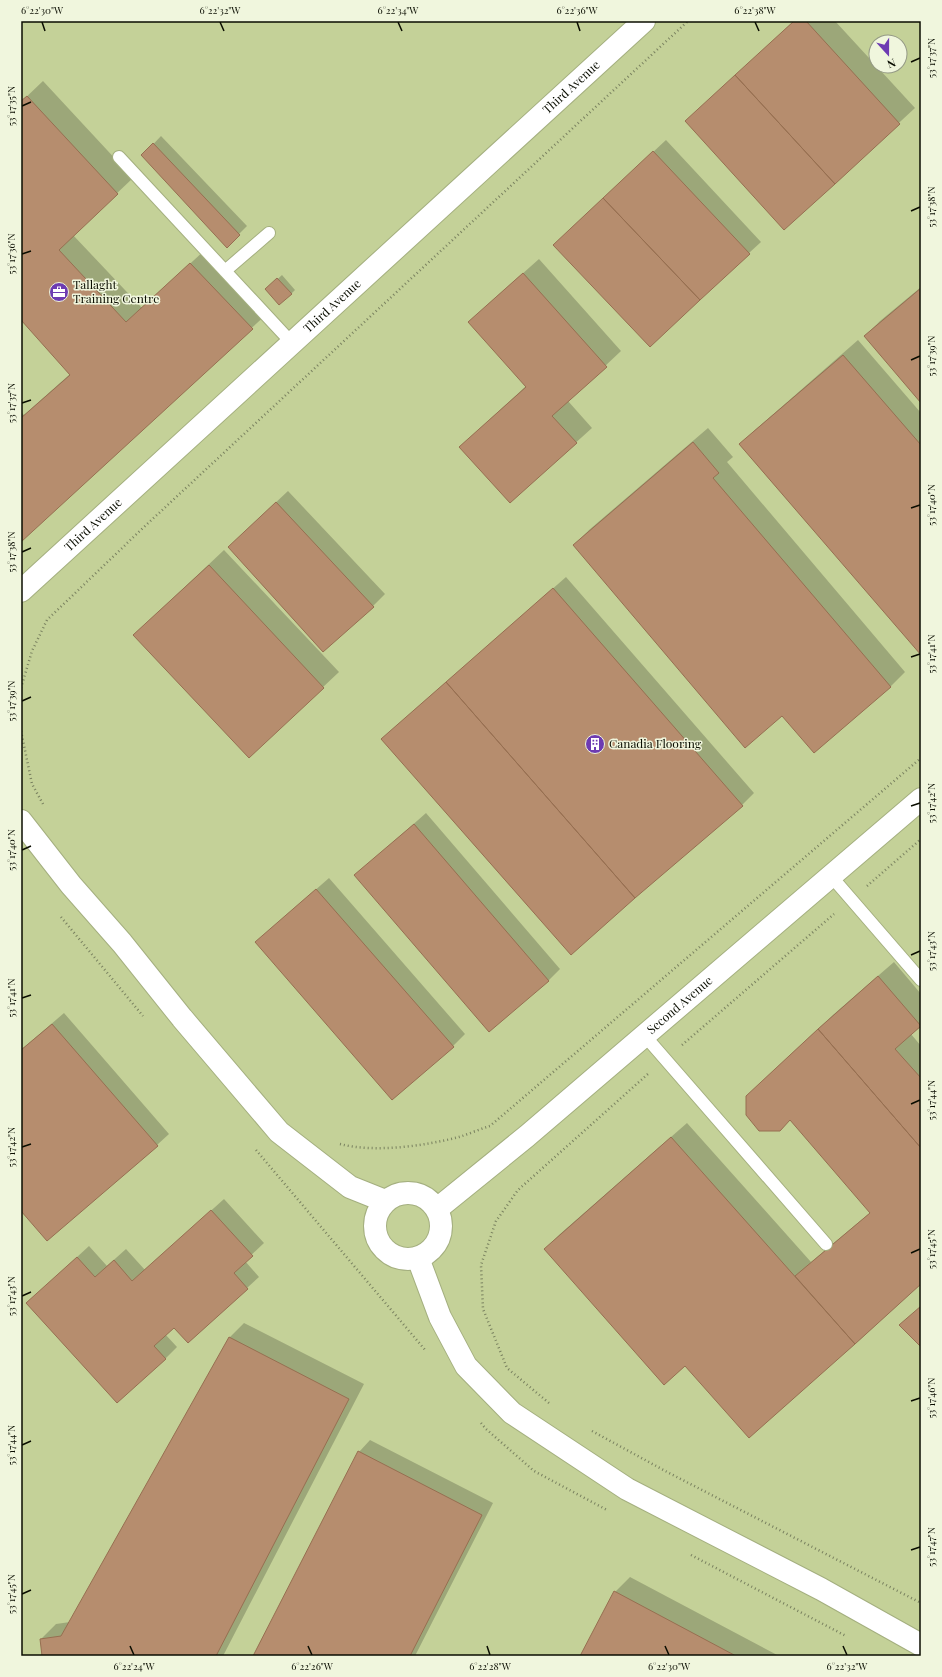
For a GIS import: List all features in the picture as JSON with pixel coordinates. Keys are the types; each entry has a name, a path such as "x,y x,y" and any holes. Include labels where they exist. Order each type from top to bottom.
{"street":[{"name":"Third Avenue","path":"21,591 644,21"},
{"name":"Second Avenue","path":"437,1209 498,1161 921,799"},
{"path":"21,821 71,885 122,943 182,1018 279,1132 350,1187 385,1201"},
{"path":"403,1192 413,1192 422,1195 431,1201 437,1209 441,1223 439,1238 434,1247 418,1258 406,1259 396,1257 386,1251 379,1242 375,1232 375,1221 378,1210 385,1201 393,1195 403,1192"},
{"path":"418,1258 440,1317 466,1366 512,1414 627,1489 821,1589 921,1645"}],"lane":[{"path":"119,157 292,343"},
{"path":"225,271 269,233"},
{"path":"831,876 921,980"},
{"path":"645,1036 826,1244"}],"path":[{"path":"21,688 32,650 47,620 144,527 688,21"},
{"path":"21,731 32,784 46,809"},
{"path":"336,1142 342,1145 381,1149 459,1137 490,1126 921,758"},
{"path":"553,1406 508,1368 483,1309 481,1265 496,1221 518,1190 665,1059 921,839"},
{"path":"590,1430 669,1473 921,1603"}],"shaded area":[{"path":"21,21 921,21 921,1656 21,1656"}],"building":[{"path":"794,21 806,21 900,124 835,184 735,75"},
{"path":"735,75 835,184 784,230 685,121"},
{"name":"Tallaght Training Centre","path":"27,96 118,194 59,250 126,322 190,263 253,329 21,542 21,418 70,375 21,320 21,101"},
{"path":"153,143 240,235 227,248 141,155"},
{"path":"653,151 750,254 700,300 603,198"},
{"path":"603,198 700,300 650,347 553,245"},
{"path":"523,273 607,367 552,416 577,443 510,503 459,447 526,387 468,322"},
{"path":"277,278 292,294 279,305 265,289"},
{"path":"921,288 921,403 864,336"},
{"path":"843,355 921,445 921,655 739,444"},
{"path":"693,442 719,473 713,478 891,687 814,753 782,716 745,748 573,545"},
{"path":"276,502 374,607 323,652 228,547"},
{"path":"209,565 324,688 249,758 133,635"},
{"name":"Canadia Flooring","path":"553,588 743,806 635,898 446,682"},
{"path":"446,682 635,898 571,955 381,739"},
{"path":"414,824 549,981 489,1032 354,875"},
{"path":"316,889 454,1047 392,1100 255,942"},
{"path":"878,976 921,1026 895,1049 921,1078 921,1148 818,1029"},
{"path":"52,1024 158,1146 47,1241 21,1211 21,1050"},
{"path":"818,1029 921,1148 921,1284 855,1344 795,1276 870,1213 790,1120 780,1131 759,1131 746,1115 746,1096"},
{"path":"671,1137 855,1344 749,1438 685,1366 664,1385 544,1249"},
{"path":"211,1210 253,1256 234,1273 248,1289 188,1343 174,1328 154,1346 166,1359 117,1403 26,1303 77,1257 95,1277 114,1260 132,1281"},
{"path":"921,1306 921,1347 899,1325"},
{"path":"229,1337 349,1399 216,1656 42,1656 40,1639 61,1636"},
{"path":"358,1451 482,1515 410,1656 253,1656"},
{"path":"614,1591 736,1656 580,1656"}],"place":[{"name":"Tallaght Training Centre","path":"59,292"},
{"name":"Canadia Flooring","path":"595,744"}]}
